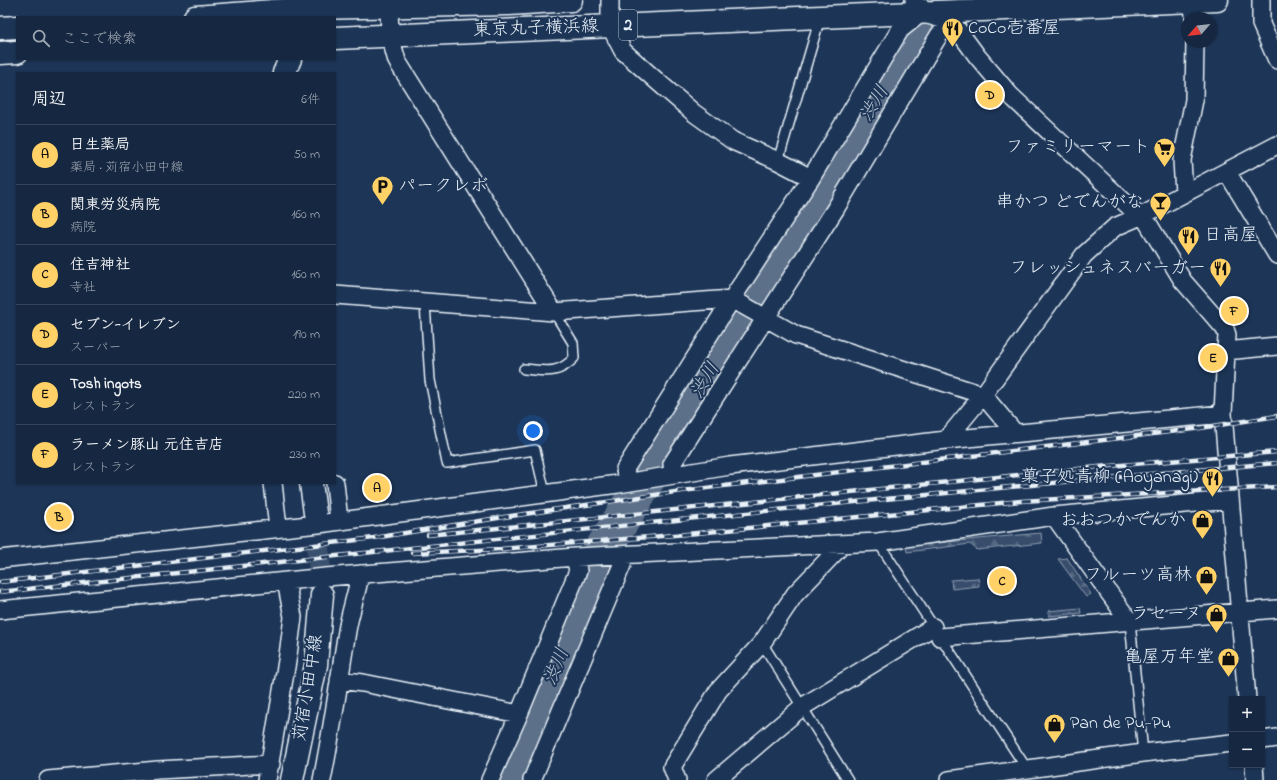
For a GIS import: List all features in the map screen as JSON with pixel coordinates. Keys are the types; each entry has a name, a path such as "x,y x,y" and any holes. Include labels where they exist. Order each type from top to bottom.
{"main road":[{"name":"東京丸子横浜線","path":"208,16 312,8 509,4 571,0"},
{"name":"東京丸子横浜線","path":"336,38 820,18 921,4 960,11 1194,6 1217,0"},
{"path":"0,28 16,27"},
{"path":"0,52 16,52"},
{"path":"284,72 290,60"},
{"path":"311,484 314,513"},
{"name":"苅宿小田中線","path":"292,780 316,665 322,594"}],"street":[{"path":"610,0 610,26 623,51 694,113 733,141 778,161 811,178"},
{"path":"1261,0 1261,24 1277,60"},
{"path":"625,482 624,469 811,178 900,30 921,4"},
{"path":"389,7 390,36 397,61 554,312"},
{"path":"672,475 672,464 836,208 939,35 960,11 977,56 1010,95 1136,213 1143,215 1183,281 1225,329 1227,335 1223,414 1229,500 1247,696"},
{"path":"1184,193 1182,160 1194,100 1195,48"},
{"path":"946,440 983,395 1084,255 1115,227 1143,215 1277,145"},
{"path":"1227,172 1277,255"},
{"path":"336,295 425,304 554,312 732,299 802,337 983,395 1014,433"},
{"path":"1226,351 1277,346"},
{"path":"0,559 339,521 625,482 730,466 946,440 1223,414"},
{"path":"273,484 278,528"},
{"path":"335,484 339,521"},
{"path":"0,610 360,574 575,557 878,542 1054,516 1229,500"},
{"path":"1054,516 1130,622"},
{"path":"677,780 672,767 718,691 762,643 795,594 843,544"},
{"path":"532,780 622,565 622,555"},
{"path":"490,780 578,571 575,557"},
{"path":"322,780 331,739 348,628 360,574"},
{"path":"48,780 158,770 269,772 293,617 286,581"},
{"path":"716,780 802,707 936,632 1130,622 1277,609"},
{"path":"339,680 363,683 519,714"},
{"path":"1265,740 1277,738"},
{"path":"949,780 1011,776 1027,770 1143,753 1229,743"},
{"path":"1254,768 1255,780"}],"lane":[{"path":"778,161 820,18"},
{"path":"425,304 430,380 447,463 535,450 545,493"},
{"path":"524,369 549,372 565,368 574,358 573,343 554,312"},
{"path":"878,542 1027,770"},
{"path":"1130,622 1143,753"},
{"path":"762,643 848,780"}],"shaded area":[{"path":"256,769 253,780 158,780 158,777"}],"green space":[{"path":"1041,533 1042,543 977,550 970,544 907,552 906,546"},
{"path":"1067,558 1091,594 1086,597 1058,559"},
{"path":"978,578 979,586 952,589 951,580"},
{"path":"1080,608 1081,613 1049,616 1048,611"}],"waterway":[{"name":"渋川","path":"511,780 605,546 713,372 939,0"}],"tunnel":[{"path":"315,513 322,595"}],"railway":[{"path":"0,582 374,538 682,491 1194,429 1277,416"},
{"path":"428,535 1098,467 1277,452"},
{"path":"0,592 798,508 1277,463"},
{"path":"412,553 501,549 687,534 1021,501 1277,487"}],"place":[{"name":"CoCo壱番屋","path":"953,48"},
{"name":"セブン-イレブン","path":"990,95"},
{"name":"ファミリーマート","path":"1165,168"},
{"name":"パークレボ","path":"383,206"},
{"name":"串かつ どでんがな","path":"1160,222"},
{"name":"日高屋","path":"1188,256"},
{"name":"フレッシュネスバーガー","path":"1221,288"},
{"name":"ラーメン豚山 元住吉店","path":"1234,311"},
{"name":"Tosh ingots","path":"1213,358"},
{"name":"日生薬局","path":"377,488"},
{"name":"菓子処青柳 (Aoyanagi)","path":"1213,498"},
{"name":"関東労災病院","path":"59,517"},
{"name":"おおつかでんか","path":"1202,540"},
{"name":"住吉神社","path":"1002,581"},
{"name":"フルーツ高林","path":"1207,596"},
{"name":"ラセーヌ","path":"1217,634"},
{"name":"亀屋万年堂","path":"1229,678"},
{"name":"Pan de Pu-Pu","path":"1054,744"}]}
